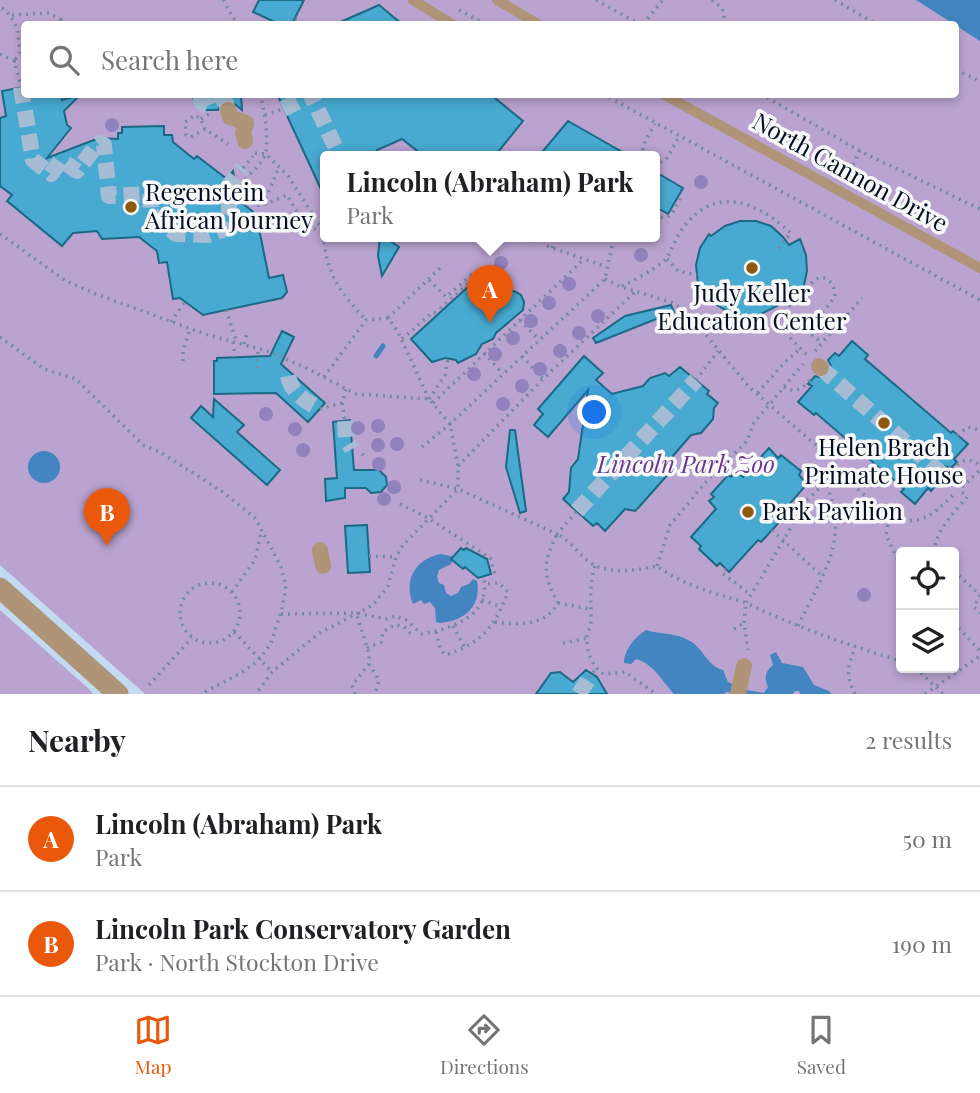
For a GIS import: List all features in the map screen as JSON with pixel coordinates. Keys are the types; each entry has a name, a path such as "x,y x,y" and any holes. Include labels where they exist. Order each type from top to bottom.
{"street":[{"path":"228,110 230,117 246,123 243,133 246,149"},
{"path":"0,588 118,694"},
{"path":"737,694 744,666"}],"lane":[{"path":"413,0 447,21"},
{"path":"497,0 533,21"},
{"name":"North Cannon Drive","path":"670,98 980,268"}],"path":[{"path":"223,0 235,21"},
{"path":"596,0 635,21"},
{"path":"644,21 663,0"},
{"path":"712,0 722,8 725,21"},
{"path":"835,0 871,21"},
{"path":"452,6 480,21"},
{"path":"2,8 12,15 18,31 20,53 14,61"},
{"path":"12,15 49,13 60,21"},
{"path":"295,19 299,21"},
{"path":"0,54 14,61 21,60"},
{"path":"14,61 21,87"},
{"path":"959,71 980,81"},
{"path":"261,98 265,116 266,154 242,186 243,193 256,205 264,205 287,195 306,227 320,229"},
{"path":"610,98 980,300"},
{"path":"768,98 860,151 980,209"},
{"path":"265,116 283,109"},
{"path":"201,119 209,114 210,110"},
{"path":"205,128 198,135 186,135 185,122 195,115 201,119 205,128 246,149 266,154 289,177 320,224"},
{"path":"642,151 655,124"},
{"path":"660,162 667,158 679,137"},
{"path":"243,167 246,149"},
{"path":"850,171 860,151"},
{"path":"264,205 279,167"},
{"path":"660,217 665,218 671,212 682,195"},
{"path":"621,287 667,259 676,239 691,219 702,210 723,202 743,202 765,212 781,224 791,233 778,249"},
{"path":"0,234 66,281 190,329 270,352 356,394 431,401 584,259"},
{"path":"324,242 324,257 338,286 366,320"},
{"path":"552,248 555,242"},
{"path":"422,447 605,279 613,242"},
{"path":"547,246 607,267"},
{"path":"667,259 678,271 696,275"},
{"path":"324,377 366,320 388,318 442,266"},
{"path":"402,339 425,317 433,312 440,313 441,308 474,278 471,275 446,297 429,280"},
{"path":"802,290 806,292 811,281 818,278 826,279 833,287 835,297 810,327 811,334 822,343"},
{"path":"605,279 621,287 671,302 687,312 757,393 834,461 838,470 878,506 889,520 912,522 932,516 949,480 964,460 970,460 980,468"},
{"path":"757,393 799,348 788,333 784,319 796,289 779,283"},
{"path":"458,466 543,379 636,291"},
{"path":"171,322 185,301"},
{"path":"226,310 235,342 235,357"},
{"path":"256,694 272,672 318,634 373,605 388,586 396,557 403,545 458,489 458,466 450,424 431,401 402,339 388,318"},
{"path":"520,320 539,340"},
{"path":"183,360 190,329"},
{"path":"244,345 247,333"},
{"path":"0,337 44,369 76,379 143,445 160,452 223,492 255,518 284,575 281,614 271,643 259,660 242,673 201,694"},
{"path":"257,368 258,348"},
{"path":"696,380 719,350"},
{"path":"480,354 503,374"},
{"path":"522,356 543,379"},
{"path":"431,401 445,374 448,359"},
{"path":"784,387 796,391 802,389 821,368"},
{"path":"345,421 342,403 346,389"},
{"path":"320,409 342,403"},
{"path":"657,566 670,525 711,476 747,441 752,424 769,403"},
{"path":"957,435 968,427 980,430"},
{"path":"949,480 980,468"},
{"path":"744,666 749,647 744,622 750,594 808,499 838,470"},
{"path":"420,480 458,489 557,534 567,539 595,565 626,570 657,566 671,577 723,598 746,603 767,615 896,660"},
{"path":"934,547 941,532 967,497 949,480"},
{"path":"798,626 823,577 835,543 835,512 826,484"},
{"path":"400,505 428,518 490,558 495,574"},
{"path":"558,604 548,581 546,556 557,534 577,511"},
{"path":"889,520 886,535 896,556"},
{"path":"232,592 255,560 261,530"},
{"path":"772,530 823,577"},
{"path":"369,556 396,557"},
{"path":"595,565 590,587 591,624 587,638 592,664 604,674 625,672 656,694"},
{"path":"726,569 722,573 750,594"},
{"path":"959,576 980,595 974,607 980,613"},
{"path":"281,614 356,613 387,619 401,617 419,633 436,632 471,617 482,600 484,581 499,583 508,592 495,622 482,637 465,648 445,655 440,648 436,632"},
{"path":"207,583 220,585 232,592 240,607 240,616 234,632 227,639 209,644 192,638 183,628 180,615 182,602 190,591 207,583"},
{"path":"482,600 502,607"},
{"path":"558,604 590,609"},
{"path":"495,622 511,624 543,619 553,612 558,604"},
{"path":"356,613 369,664 379,680 375,694"},
{"path":"734,629 744,622"},
{"path":"367,648 381,642 383,632 394,625 403,626 411,634"},
{"path":"453,626 465,648"},
{"path":"959,628 980,651"},
{"path":"234,632 272,672"},
{"path":"149,685 192,638"},
{"path":"564,643 587,638"},
{"path":"855,647 847,670 848,681 855,694"},
{"path":"925,694 980,656"},
{"path":"355,694 352,685 369,664"},
{"path":"589,678 596,669"},
{"path":"922,673 943,694"}],"green space":[{"name":"Lincoln Park Zoo","path":"0,0 980,0 980,694 145,694 0,565"},
{"path":"0,610 89,689 93,694 0,694"}],"water":[{"path":"916,0 980,0 980,41 959,28 959,21 949,21"},
{"path":"44,451 55,456 60,467 55,478 44,483 33,478 28,467 33,456"},
{"path":"441,554 454,557 451,564 439,570 437,577 439,583 444,585 446,593 451,596 458,593 461,587 473,579 477,581 478,590 474,605 469,611 456,620 439,623 436,622 435,608 430,602 424,604 421,600 413,604 410,586 419,565"},
{"path":"646,630 679,636 690,641 717,668 723,670 728,682 746,690 764,693 768,687 766,675 773,665 770,655 776,652 782,663 803,667 814,685 831,694 800,694 795,691 793,694 674,694 642,661 636,659 631,664 624,663 631,644"}],"building":[{"path":"259,0 304,0 294,21 272,21 253,12"},
{"path":"379,5 398,21 343,21"},
{"name":"Regenstein African Journey","path":"21,88 21,98 77,98 64,111 67,125 71,128 47,158 99,138 118,139 122,127 164,126 164,135 172,135 173,142 194,159 197,156 227,179 233,171 238,200 256,214 269,278 283,275 287,292 282,298 203,315 180,298 173,299 167,262 159,263 157,251 139,237 102,239 97,231 73,233 62,246 7,201 12,195 0,186 0,118 6,116 2,91"},
{"path":"193,98 241,98 242,110 230,100 221,102 218,110 198,107"},
{"path":"279,98 495,98 523,121 499,151 417,151 402,139 378,151 320,151 320,187"},
{"path":"568,121 620,151 543,151"},
{"path":"660,175 683,188 668,214 660,209"},
{"name":"Judy Keller Education Center","path":"740,221 756,221 771,226 789,245 800,239 806,255 807,271 797,300 787,295 777,306 761,314 746,316 730,313 717,305 706,293 702,283 698,284 696,265 700,248 709,234 711,236 725,226"},
{"path":"379,242 392,242 399,247 382,276 378,256"},
{"path":"482,274 501,294 514,291 521,295 523,310 496,333 493,339 482,344 476,354 458,363 445,358 432,362 411,339"},
{"path":"671,305 674,312 596,343 593,338 625,316"},
{"path":"282,331 294,337 281,364 325,403 308,422 276,393 214,394 214,361 217,361 217,358 270,356"},
{"name":"Helen Brach Primate House","path":"852,341 868,355 865,359 951,433 953,431 968,444 954,459 957,462 951,468 944,466 936,470 934,476 937,484 931,491 928,488 915,504 901,492 904,489 816,413 814,415 798,402 812,386 808,384 815,376 823,378 829,375 831,366 828,360 835,353 839,356"},
{"path":"584,356 603,373 596,380 612,394 643,386 650,378 665,373 669,376 680,367 709,391 707,394 718,403 714,408 713,419 701,433 691,435 666,464 670,472 635,511 625,509 605,531 597,523 593,526 563,499 569,492 571,468 578,459 588,390 548,437 534,425 543,414 538,409"},
{"path":"214,399 244,425 237,432 280,470 267,485 191,418 201,406 213,417"},
{"path":"350,420 354,470 379,470 386,477 387,485 381,492 371,493 366,488 345,488 345,498 326,501 325,479 337,478 333,422"},
{"path":"510,430 515,430 526,511 520,513 506,467"},
{"name":"Park Pavilion","path":"769,448 778,458 781,455 801,471 799,475 807,484 780,515 783,518 761,542 758,540 729,572 720,563 717,566 691,537 716,509 709,501 714,497 711,494 728,475 731,477 736,471 743,477"},
{"path":"367,525 370,572 348,573 345,526"},
{"path":"461,548 487,559 491,574 478,578 451,559"},
{"path":"586,670 597,677 607,694 536,694 551,673 560,672 573,682"}],"waterway":[{"path":"376,356 383,346"}],"tunnel":[{"path":"23,98 33,160 51,174 61,160 77,171 96,146 100,143 104,145 109,196 150,194 151,214 176,234 208,235 225,229 229,221 229,185 243,168"},
{"path":"201,98 201,102 208,105 210,110"},
{"path":"222,98 228,110"},
{"path":"283,109 305,98"},
{"path":"312,98 337,151"},
{"path":"821,368 944,476"},
{"path":"288,376 296,392 320,409"},
{"path":"577,511 696,380"},
{"path":"345,421 346,439 352,449"},
{"path":"579,694 589,678"}],"place":[{"name":"Regenstein African Journey","path":"131,207"},
{"name":"Judy Keller Education Center","path":"752,268"},
{"name":"Lincoln (Abraham) Park","path":"490,323"},
{"name":"Helen Brach Primate House","path":"884,423"},
{"name":"Park Pavilion","path":"748,512"},
{"name":"Lincoln Park Conservatory Garden","path":"107,546"}]}
